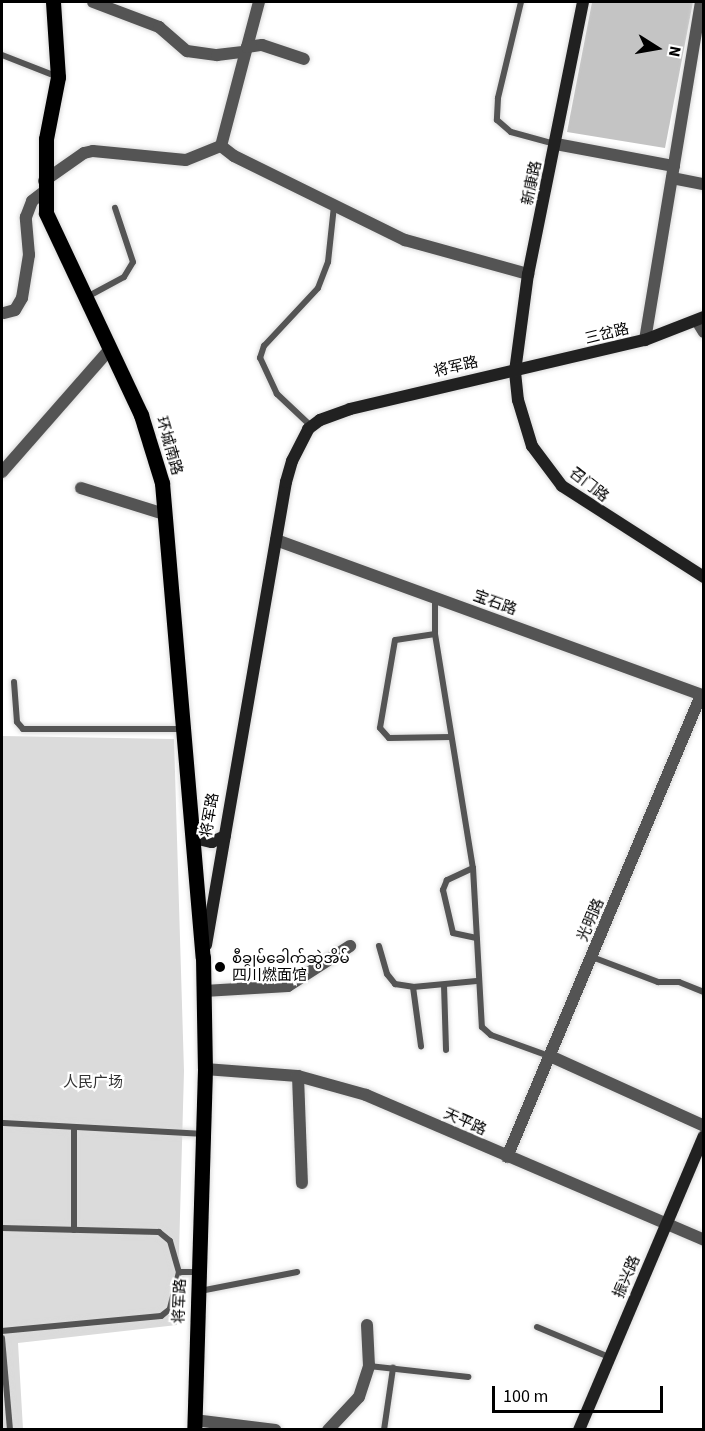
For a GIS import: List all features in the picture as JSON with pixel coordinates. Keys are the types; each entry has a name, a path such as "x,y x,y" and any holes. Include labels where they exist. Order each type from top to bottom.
{"main road":[{"name":"环城南路","path":"53,2 58,77 46,139 46,213 84,298 110,349 155,453 164,513 186,729 203,957"},
{"name":"新康路","path":"515,372 528,274 584,2"},
{"name":"三岔路","path":"515,372 645,340 700,319"},
{"name":"将军路","path":"194,1425 205,1070 203,957 292,461 311,427 350,409 515,372"},
{"name":"召门路","path":"515,372 526,433 550,473 588,506 704,577"},
{"path":"194,838 212,842 225,836"},
{"name":"振兴路","path":"579,1430 704,1136"}],"street":[{"path":"93,2 159,27 187,51 217,55 262,45 304,59"},
{"path":"221,146 259,2"},
{"path":"645,340 701,2"},
{"path":"556,144 673,172 704,184"},
{"path":"4,313 15,310 22,298 29,255 27,217 32,201 45,186 93,151 186,160 221,146 405,240 528,274"},
{"path":"700,319 704,332"},
{"path":"2,472 110,349"},
{"path":"81,488 164,513"},
{"name":"宝石路","path":"276,540 703,695"},
{"name":"光明路","path":"507,1156 703,695"},
{"path":"204,990 288,986 350,946"},
{"path":"550,1056 704,1126"},
{"name":"天平路","path":"205,1070 298,1076 366,1095 704,1240"},
{"path":"298,1076 302,1183"},
{"path":"327,1430 359,1397 369,1366 367,1325"},
{"path":"194,1425 275,1430"}],"lane":[{"path":"521,2 498,98 497,120 511,132 556,144"},
{"path":"2,55 58,77"},
{"path":"311,427 277,394 260,358 264,346 318,288 328,262 334,205"},
{"path":"84,298 124,277 133,262 115,208"},
{"path":"435,597 435,634 473,868 477,981 482,1027 491,1035 550,1056"},
{"path":"435,634 395,640 380,728 389,738 451,737"},
{"path":"14,682 17,722 23,729 186,729"},
{"path":"473,868 447,880 443,890 453,933 476,938"},
{"path":"379,946 387,974 395,984 413,987 477,981"},
{"path":"592,957 658,982 679,982 704,992"},
{"path":"444,985 446,1050"},
{"path":"413,987 421,1046"},
{"path":"2,1123 74,1130 203,1134"},
{"path":"74,1130 75,1230"},
{"path":"2,1228 159,1232 170,1241 179,1272 170,1309 161,1316 2,1331"},
{"path":"179,1272 198,1272"},
{"path":"198,1292 297,1272"},
{"path":"537,1327 609,1358"},
{"path":"2,1338 5,1400 10,1430"},
{"path":"369,1366 468,1377"},
{"path":"384,1430 393,1368"}],"green space":[{"name":"人民广场","path":"2,736 174,739 184,1071 177,1325 18,1343 23,1429 2,1430"}],"building":[{"path":"592,2 693,2 665,148 567,132"}],"place":[{"name":"စီချွမ်ခေါက်ဆွဲအိမ် 四川燃面馆","path":"220,967"}]}
